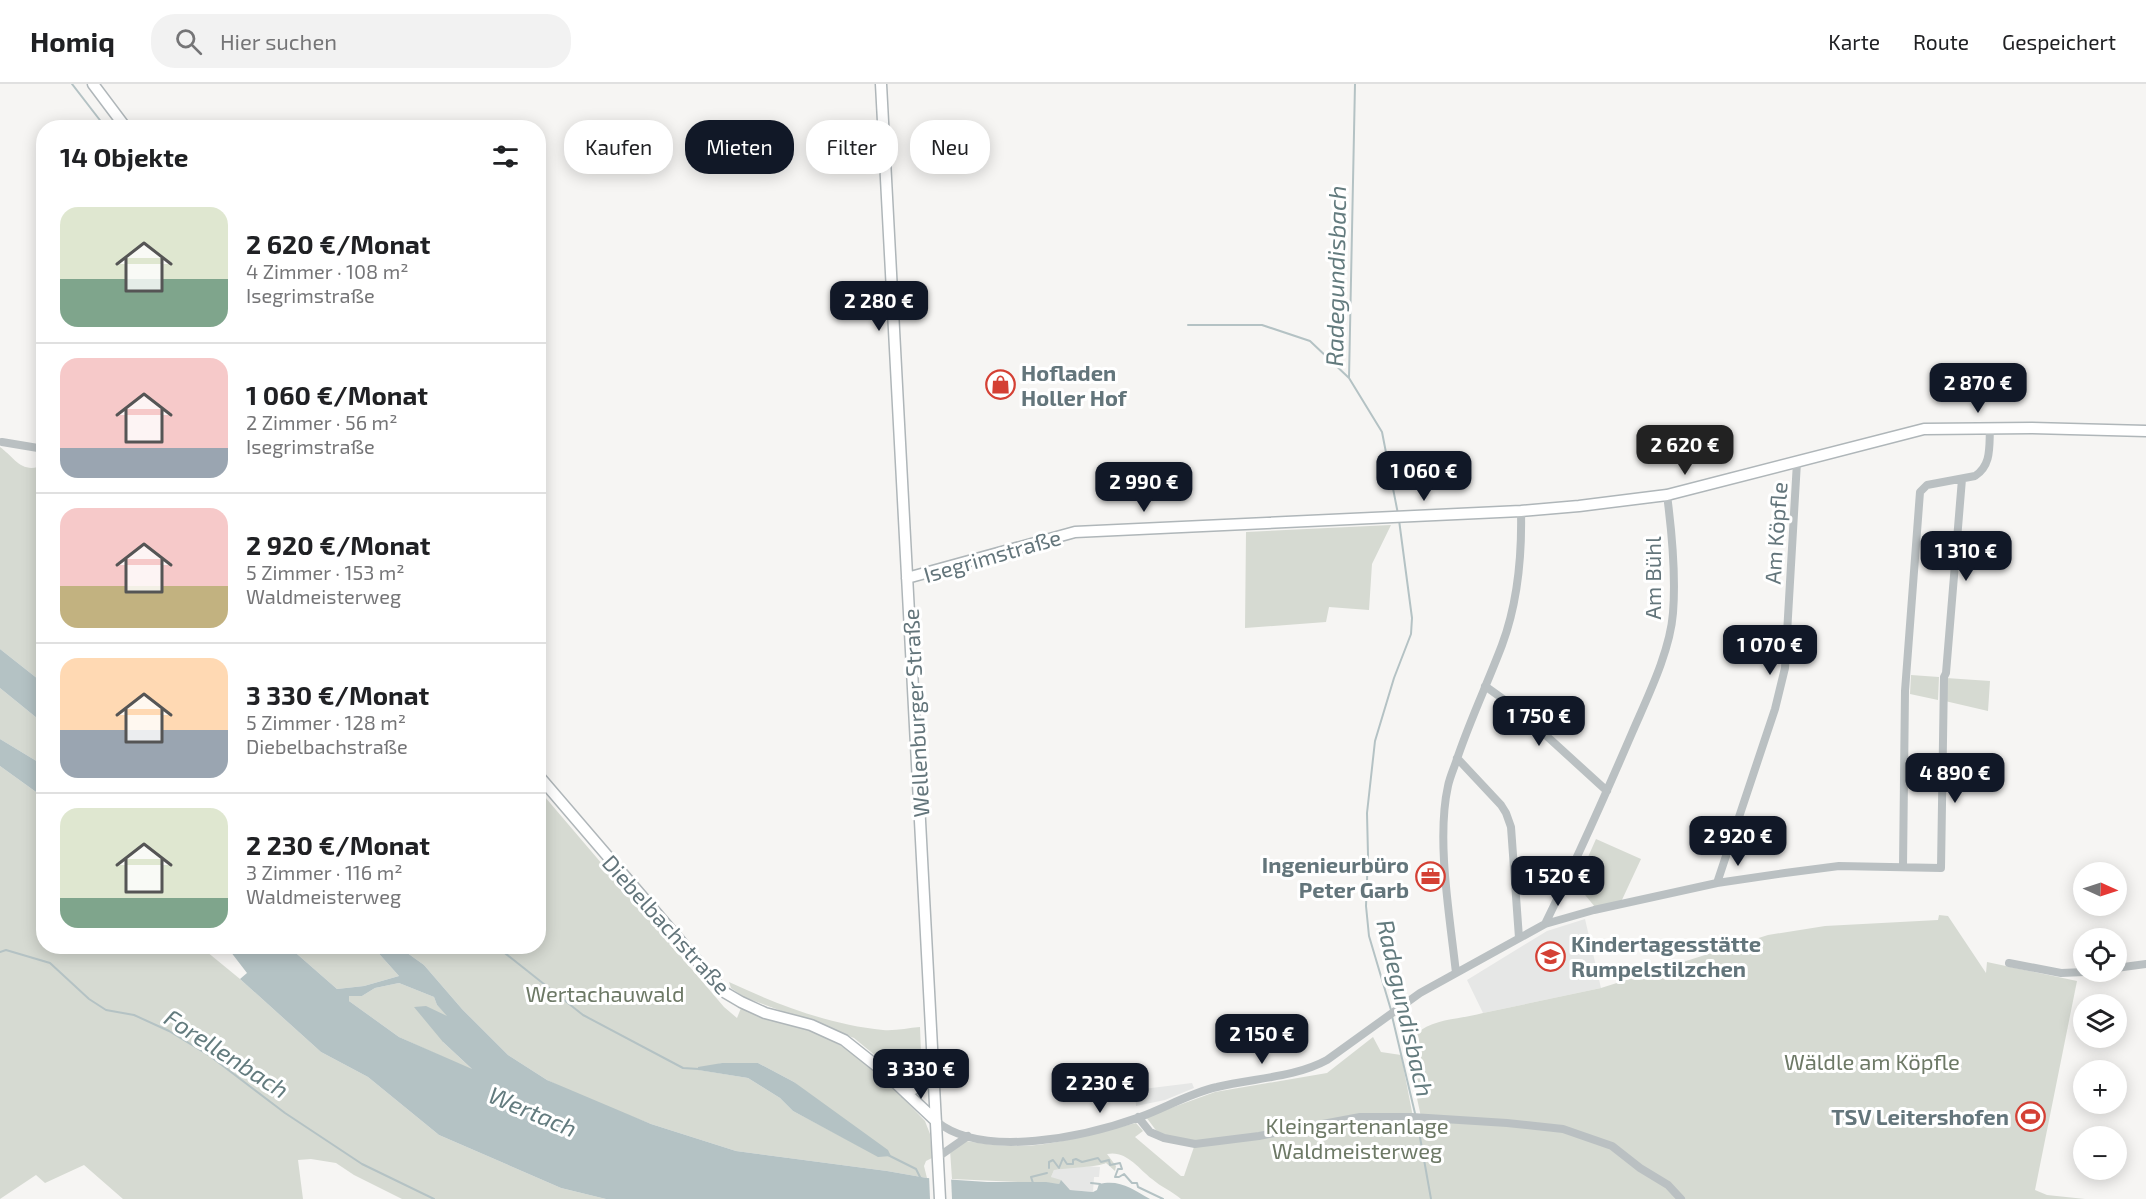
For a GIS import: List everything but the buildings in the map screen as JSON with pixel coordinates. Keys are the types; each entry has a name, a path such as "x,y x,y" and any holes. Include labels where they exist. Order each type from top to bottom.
{"street":[{"path":"93,84 120,120"},
{"name":"Wellenburger Straße","path":"881,84 940,1199"},
{"path":"1903,867 1905,691 1920,492 1927,485 1975,476 1985,468 1989,453 1990,428"},
{"name":"Isegrimstraße","path":"907,578 1075,532 1521,511 1667,495 1924,429 2032,428 2146,431"},
{"path":"2,441 36,447"},
{"name":"Am Köpfle","path":"1717,884 1775,709 1785,668 1797,462"},
{"path":"936,1121 947,1129 987,1140 1018,1143 1069,1136 1138,1117 1215,1087 1311,1069 1456,973 1545,924 1594,910 1717,884 1839,866 1941,868 1944,733 1942,701 1962,479"},
{"name":"Am Bühl","path":"1545,924 1607,791 1661,662 1671,626 1674,590 1667,495"},
{"path":"1456,973 1444,836 1445,805 1448,784 1502,645 1513,607 1518,579 1521,511"},
{"path":"1485,686 1517,709 1607,791"},
{"path":"1458,758 1506,813 1511,827 1519,938"},
{"name":"Diebelbachstraße","path":"546,784 723,992 765,1013 811,1025 844,1040 883,1071 936,1121"},
{"path":"2009,963 2061,973 2073,972"},
{"path":"2127,967 2146,964"},
{"path":"906,1093 934,1078"},
{"path":"1138,1117 1150,1132 1164,1138 1195,1144 1259,1136 1360,1117 1506,1123 1563,1129 1612,1146 1640,1168 1668,1185 1681,1199"},
{"path":"938,1156 968,1136"}],"shaded area":[{"name":"Kindertagesstätte Rumpelstilzchen","path":"1585,919 1601,988 1483,1013 1467,980 1547,931"},
{"path":"1192,1083 1194,1088 1165,1100 1136,1106 1135,1090"},
{"path":"1083,1166 1100,1167 1099,1177 1094,1177 1093,1192 1070,1190 1051,1177 1054,1170"}],"green space":[{"path":"0,447 19,464 36,468 36,677 0,649"},
{"path":"1391,525 1372,564 1369,610 1329,607 1326,622 1245,628 1246,532"},
{"path":"1911,675 1939,677 1938,700 1910,694"},
{"path":"1946,678 1990,681 1988,711 1945,701"},
{"path":"0,688 36,717 36,761 0,739"},
{"path":"0,766 36,792 36,954 210,954 321,1052 368,1077 439,1135 561,1188 606,1199 402,1199 354,1175 336,1163 311,1159 298,1160 303,1199 123,1199 84,1165 45,1183 36,1175 0,1199"},
{"name":"Wertachauwald","path":"546,798 724,1007 737,1018 741,1008 810,1030 853,1052 902,1097 925,1121 930,1134 932,1158 926,1161 924,1166 927,1178 736,1151 651,1124 587,1099 547,1080 508,1055 462,1009 424,965 409,954 546,954","holes":["722,1063 758,1063 794,1082 878,1156 793,1111 780,1098 748,1078 699,1070"]},
{"path":"1596,839 1641,859 1621,902 1595,907 1576,884"},
{"name":"Wäldle am Köpfle","path":"1939,915 1948,916 1986,973 1987,962 2077,982 2035,1190 2047,1195 2085,1199 1181,1199 1155,1182 1126,1157 1114,1153 1107,1154 1116,1166 1115,1171 1106,1163 1054,1170 1051,1177 1061,1180 1059,1184 952,1179 950,1150 966,1141 1004,1146 1047,1144 1136,1123 1143,1131 1135,1137 1181,1176 1184,1176 1195,1144 1158,1133 1146,1117 1215,1092 1327,1073 1373,1037 1381,1052 1401,1055 1413,1117 1418,1125 1421,1117 1405,1042 1428,1026 1601,988 1768,935 1825,926 1938,920"},
{"path":"297,954 379,954 399,976 364,986 337,989"},
{"path":"729,982 784,1006 843,1023 883,1030 920,1027 922,1078 915,1082 905,1080 854,1038 744,997 731,988"},
{"path":"399,983 434,997 437,1005 449,1017 443,1042 474,1071 399,1037 349,1001 349,996 362,996 375,988"}],"water":[{"path":"0,649 36,677 36,717 0,688"},
{"path":"0,739 36,761 36,792 0,766"},
{"name":"Wertach","path":"232,954 297,954 337,989 364,986 399,976 379,954 409,954 424,965 462,1009 508,1055 547,1080 651,1124 736,1151 927,1178 1059,1184 1061,1180 1070,1190 1093,1192 1097,1190 1099,1184 1113,1183 1126,1186 1150,1199 606,1199 561,1188 439,1135 368,1077 321,1052 240,979 247,973","holes":["399,983 434,997 437,1005 447,1016 426,1006 414,1007 443,1042 472,1069 399,1037 349,1001 349,996 362,996 375,988"]},
{"path":"722,1063 758,1063 794,1082 888,1150 891,1156 878,1157 793,1111 780,1098 748,1078 698,1070 698,1067"}],"pier":[{"path":"929,1175 951,1176 952,1199 930,1199"}],"waterway":[{"path":"72,84 100,120"},
{"name":"Radegundisbach","path":"1355,84 1349,378 1382,432 1398,514"},
{"path":"1188,325 1262,325 1310,341 1349,378"},
{"name":"Radegundisbach","path":"1391,1010 1369,936 1366,906 1367,813 1375,741 1394,678 1411,634 1412,618 1399,520"},
{"name":"Forellenbach","path":"0,952 6,950 50,963 89,999 106,1010 134,1015 169,1031 210,1056 285,1113 362,1164 434,1199"},
{"path":"506,954 583,1015 683,1068 699,1069"},
{"name":"Radegundisbach","path":"1392,1016 1418,1126 1431,1199"},
{"path":"888,1155 916,1169 921,1179"},
{"path":"1049,1168 1049,1162 1053,1160 1059,1168 1063,1158 1067,1164 1073,1164 1073,1160 1076,1159 1082,1162 1098,1158 1101,1162 1109,1160 1110,1165 1120,1163 1122,1169 1118,1169 1115,1177 1124,1174 1132,1183 1137,1183 1138,1187 1163,1199"},
{"path":"1033,1183 1031,1177 1047,1173"},
{"path":"1091,1183 1100,1184"}],"place":[{"name":"Hofladen Holler Hof","path":"1000,385"},
{"name":"Ingenieurbüro Peter Garb","path":"1430,877"},
{"name":"Kindertagesstätte Rumpelstilzchen","path":"1550,956"},
{"name":"TSV Leitershofen","path":"2030,1116"}],"park label":[{"name":"Kleingartenanlage Waldmeisterweg","path":"1357,1138"}]}
